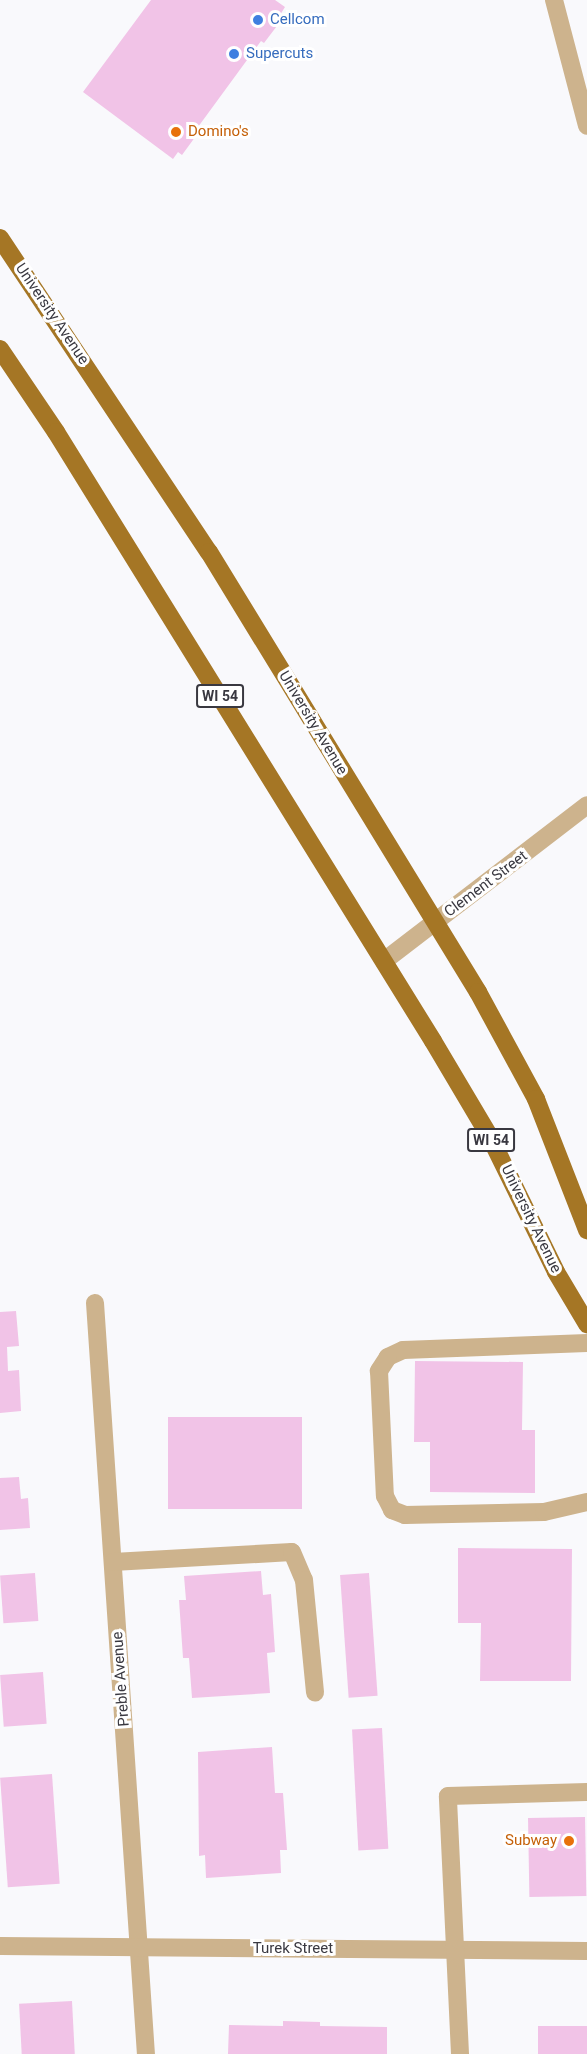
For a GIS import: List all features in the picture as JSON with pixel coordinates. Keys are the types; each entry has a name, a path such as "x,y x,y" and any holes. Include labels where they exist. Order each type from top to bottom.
{"main road":[{"name":"University Avenue","path":"0,238 209,552 435,923 536,1100 587,1230"},
{"name":"University Avenue","path":"0,349 56,432 384,961 485,1129 587,1324"}],"street":[{"path":"554,0 587,126"},
{"name":"Clement Street","path":"384,961 587,805"},
{"name":"Preble Avenue","path":"95,1303 146,2054"},
{"path":"587,1343 403,1350 388,1357 379,1371 385,1496 392,1510 405,1515 544,1512 587,1502"},
{"path":"113,1562 292,1552 304,1580 315,1692"},
{"path":"460,2054 453,1950 448,1796 587,1792"},
{"name":"Turek Street","path":"0,1946 587,1951"}],"building":[{"path":"151,0 275,0 285,7 280,15 283,18 264,43 261,41 198,127 201,129 182,155 178,152 173,159 83,92"},
{"path":"16,1311 19,1346 7,1347 8,1371 19,1370 21,1411 0,1413 0,1312"},
{"path":"415,1361 523,1362 522,1430 535,1430 535,1493 430,1492 430,1442 414,1442"},
{"path":"168,1417 302,1417 302,1509 168,1509"},
{"path":"19,1477 21,1499 28,1498 30,1528 0,1530 0,1478"},
{"path":"458,1548 572,1549 571,1681 480,1681 481,1623 458,1623"},
{"path":"261,1571 263,1595 271,1594 275,1652 267,1653 270,1693 192,1698 189,1658 183,1658 179,1600 186,1600 184,1576"},
{"path":"35,1573 38,1621 3,1623 0,1575"},
{"path":"369,1573 378,1696 349,1698 340,1575"},
{"path":"43,1672 47,1724 4,1727 0,1675"},
{"path":"382,1728 388,1849 358,1850 352,1730"},
{"path":"272,1747 275,1793 283,1793 287,1850 280,1850 281,1873 206,1878 205,1855 199,1856 198,1752"},
{"path":"52,1774 60,1884 8,1887 0,1778"},
{"path":"585,1817 586,1896 529,1897 528,1818"},
{"path":"72,2001 75,2054 22,2054 19,2004"},
{"path":"283,2021 320,2022 320,2026 387,2027 387,2054 228,2054 229,2025 283,2026"},
{"path":"538,2026 587,2026 587,2054 538,2054"}],"place":[{"name":"Cellcom","path":"258,20"},
{"name":"Supercuts","path":"234,54"},
{"name":"Domino's","path":"176,132"},
{"name":"Subway","path":"569,1841"}]}
